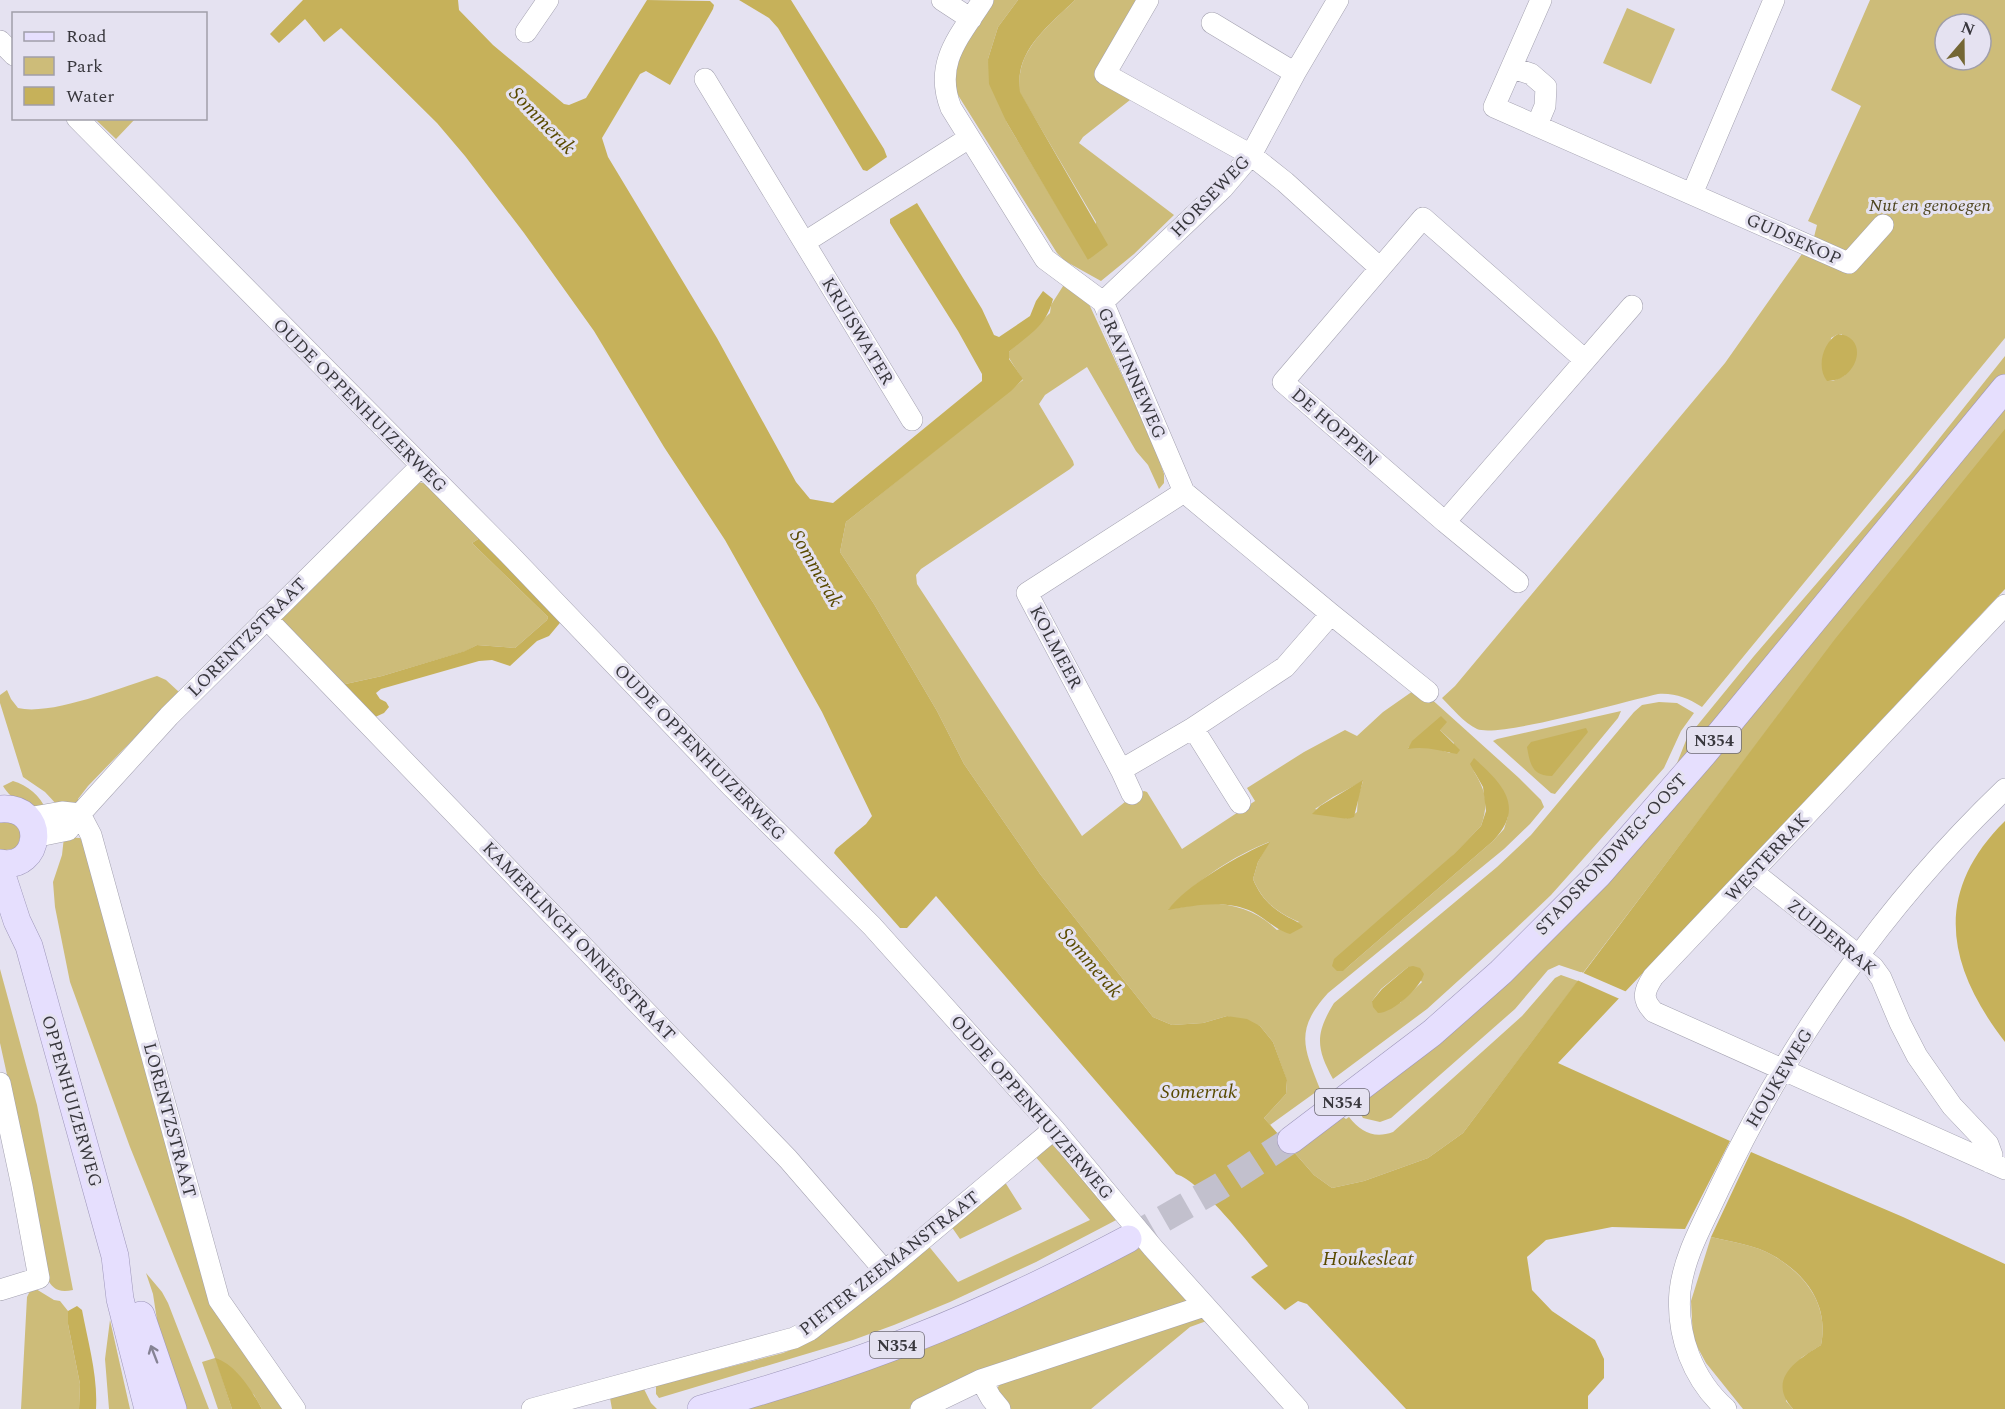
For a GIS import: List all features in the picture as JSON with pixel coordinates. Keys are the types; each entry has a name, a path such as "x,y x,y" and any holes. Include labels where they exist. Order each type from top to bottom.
{"main road":[{"name":"STADSRONDWEG-OOST","path":"1291,1140 1432,1034 1501,972 1599,874 1705,752 2005,388"},
{"name":"OPPENHUIZERWEG","path":"12,832 17,921 29,946 115,1256 120,1299 143,1401"},
{"name":"N354","path":"700,1409 802,1379 912,1340 1025,1292 1128,1239"},
{"name":"OPPENHUIZERWEG","path":"115,1256 136,1302 173,1409"}],"street":[{"path":"526,32 548,0"},
{"path":"942,0 971,19"},
{"name":"GRAVINNEWEG","path":"983,0 952,49 946,63 944,92 969,138 1045,259 1103,302 1185,492 1330,614 1428,692"},
{"path":"1148,0 1105,74 1251,155 1285,182 1380,268"},
{"name":"HORSEWEG","path":"1103,302 1223,188 1251,155 1338,0"},
{"name":"GUDSEKOP","path":"1541,0 1494,107 1849,263 1883,225"},
{"path":"1692,194 1774,0"},
{"path":"1212,23 1295,73"},
{"path":"0,41 12,53"},
{"path":"1513,68 1531,74 1546,87 1545,106 1537,125"},
{"name":"KRUISWATER","path":"705,79 912,420"},
{"name":"OUDE OPPENHUIZERWEG","path":"79,120 508,553 731,786 872,926 1054,1129 1204,1306 1298,1409"},
{"path":"805,242 969,138"},
{"name":"DE HOPPEN","path":"1518,582 1444,522 1284,382 1423,219 1585,360"},
{"path":"1444,522 1632,306"},
{"name":"LORENTZSTRAAT","path":"12,832 68,830 169,716 421,466"},
{"name":"KOLMEER","path":"1132,794 1027,592 1185,492"},
{"name":"WESTERRAK","path":"1782,1069 1654,1011 1644,998 1646,988 1653,977 2005,605"},
{"path":"1121,770 1193,728 1285,667 1330,614"},
{"name":"KAMERLINGH ONNESSTRAAT","path":"266,618 788,1159 885,1271"},
{"path":"1193,728 1240,803"},
{"name":"HOUKEWEG","path":"1726,1409 1707,1388 1696,1371 1682,1329 1680,1289 1696,1237 1740,1145 1782,1069 1858,956 1928,871 2005,789"},
{"name":"LORENTZSTRAAT","path":"80,814 95,846 219,1300 295,1409"},
{"name":"ZUIDERRAK","path":"1753,872 1873,967 1881,978 1904,1031 1934,1082 1952,1106 1988,1144 1997,1166"},
{"name":"ZUIDERRAK","path":"1782,1069 1997,1166"},
{"path":"0,1083 39,1278 0,1290"},
{"name":"PIETER ZEEMANSTRAAT","path":"532,1409 794,1338 810,1330 885,1271 1054,1129"},
{"path":"921,1409 981,1380 1204,1306"},
{"path":"981,1380 1000,1409"}],"green space":[{"path":"991,0 1018,0 998,27 988,59 1007,123 1089,260 1096,222 1020,93 1020,74 1027,52 1034,42 1075,0 1141,0 1096,79 1130,100 1083,137 1079,143 1174,215 1134,254 1101,281 1065,261 1057,253 951,84 955,58"},
{"name":"Nut en genoegen","path":"1870,0 2005,0 2005,338 1702,707 1681,697 1658,694 1536,724 1490,730 1477,729 1472,726 1442,698 1455,686 1725,363 1804,251 1849,253 1814,237 1817,225 1808,221 1861,106 1831,90","holes":["1842,334 1845,375 1833,381 1827,381 1831,338"]},
{"path":"1627,8 1675,29 1651,84 1603,63"},
{"path":"96,120 134,120 116,139"},
{"path":"1065,283 1089,304 1153,442 1164,474 1164,483 1159,489 1148,465 1136,451 1087,367 1045,395 1039,404 1074,465 921,569 916,575 917,584 1082,836 1130,798 1144,791 1147,792 1182,849 1255,801 1247,788 1304,752 1345,730 1357,736 1383,712 1413,691 1428,696 1519,778 1541,800 1544,807 1504,849 1328,993 1310,1018 1305,1039 1309,1061 1320,1089 1270,1125 1264,1118 1286,1094 1287,1081 1273,1042 1260,1026 1227,1016 1203,1023 1172,1025 1153,1017 1040,874 964,764 937,711 874,604 840,552 846,522 1023,380 1009,358 1009,352 1050,313 1051,305","holes":["1440,730 1454,743 1450,753 1434,748 1408,748","1473,770 1508,816 1504,829 1343,971 1481,826 1485,797","1363,781 1358,797 1357,812 1348,819 1315,809","1269,842 1258,862 1253,879 1261,894 1271,905 1299,922 1277,930 1252,912 1223,904 1202,904 1169,909 1216,870 1242,854"]},
{"path":"2005,356 2005,374 1814,607 1675,768 1687,738 1754,656 1911,474"},
{"path":"2005,401 2005,485 1787,704 1583,973 1559,965 1548,970 1515,1009 1391,1118 1380,1122 1363,1118 1356,1106 1455,1025"},
{"path":"415,481 434,486 483,536 472,543 548,617 547,620 515,648 477,645 466,651 382,676 341,685 281,621 282,615"},
{"path":"157,676 166,680 179,692 88,786 78,799 78,803 59,807 45,792 23,777 0,703 0,695 7,690 18,708 49,708 87,699"},
{"path":"1659,702 1677,703 1694,713 1681,731 1664,768 1551,895 1511,933 1427,1009 1333,1079 1323,1058 1320,1041 1323,1024 1334,1003 1497,867 1531,835 1642,705","holes":["1408,967 1422,982 1400,1003 1372,1001 1381,989"]},
{"path":"1621,711 1618,718 1555,794 1551,793 1493,741 1497,739"},
{"path":"13,781 33,792 41,800 46,810 27,806 11,796 3,786"},
{"path":"0,822 13,822 22,831 17,848 0,851"},
{"path":"64,837 80,838 88,846 206,1281 290,1409 262,1409 254,1395 216,1359 232,1409 218,1409 202,1362 215,1358 130,1147 70,982 55,907 53,882 62,855"},
{"path":"0,969 37,1105 73,1290 56,1289 46,1276 0,1043"},
{"path":"1561,975 1578,981 1463,1133 1428,1158 1364,1181 1332,1188 1314,1175 1293,1151 1343,1117 1346,1119 1349,1117 1358,1127 1368,1133 1380,1135 1393,1132 1522,1016 1555,978"},
{"path":"1049,1143 1057,1147 1122,1217 1036,1262 894,1325 853,1340 659,1398 656,1394 656,1386 783,1353 803,1345 927,1244 958,1282 1090,1220 1034,1155"},
{"path":"1003,1179 1022,1209 960,1239 951,1226"},
{"path":"1711,1237 1767,1252 1786,1264 1813,1293 1822,1317 1821,1345 1801,1358 1786,1401 1793,1409 1743,1409 1706,1363 1693,1339 1691,1301"},
{"path":"1144,1242 1187,1299 1182,1306 957,1384 909,1409 738,1409"},
{"path":"146,1273 168,1303 209,1409 180,1409"},
{"path":"36,1289 60,1301 68,1311 68,1324 80,1384 79,1409 21,1409 27,1297 30,1291"},
{"path":"1205,1316 1212,1319 1190,1327 1091,1409 1010,1409 998,1393 998,1387 1002,1382"},
{"path":"110,1320 130,1409 109,1409 105,1359"},
{"path":"644,1389 657,1409 612,1409 610,1398"}],"water":[{"path":"303,0 458,0 459,10 493,45 564,104 569,105 586,98 647,0 710,1 714,5 713,9 670,85 646,71 640,74 602,138 608,157 717,338 796,482 810,499 833,503 982,381 982,374 958,331 890,223 890,219 917,203 982,309 994,335 999,337 1030,316 1043,291 1053,299 1046,317 1030,335 1009,352 1009,359 1023,379 846,522 840,552 874,604 937,711 964,764 1040,874 1153,1017 1172,1025 1203,1023 1227,1016 1247,1019 1260,1026 1273,1042 1287,1080 1286,1094 1264,1118 1314,1175 1332,1188 1364,1181 1428,1158 1463,1133 1835,639 2005,429 2005,589 1558,1063 1730,1141 1685,1229 1612,1227 1546,1240 1527,1257 1532,1290 1552,1311 1595,1340 1604,1359 1604,1378 1588,1396 1588,1409 1406,1409 1307,1304 1298,1301 1285,1310 1251,1277 1268,1266 1199,1189 1187,1179 1176,1174 936,896 907,928 900,928 834,853 872,816 822,712 725,540 664,447 594,331 524,233 465,156 437,123 341,28 324,42 305,19 279,43 270,34"},
{"path":"739,0 791,0 887,157 867,171 863,170 778,28 769,18"},
{"path":"1018,0 1075,0 1042,32 1028,51 1020,73 1020,92 1108,245 1088,260 1007,123 989,84 988,59 998,27"},
{"path":"1838,334 1848,337 1854,343 1857,350 1856,359 1846,374 1827,381 1822,369 1823,355 1828,343"},
{"path":"483,536 564,618 549,636 537,641 510,666 492,660 479,661 381,689 376,693 389,707 384,713 373,718 341,685 382,676 465,651 477,645 515,648 547,620 548,617 472,543"},
{"path":"1441,716 1447,722 1440,730 1460,750 1457,754 1427,748 1408,749 1412,741"},
{"path":"1586,728 1588,732 1552,776 1540,774 1533,768 1527,747 1531,742"},
{"path":"1474,758 1501,786 1506,796 1509,806 1508,817 1503,828 1493,841 1343,971 1337,971 1332,966 1334,959 1454,854 1481,826 1486,811 1483,787 1470,764"},
{"path":"1363,780 1354,817 1348,819 1312,814 1320,806"},
{"path":"2005,821 2005,1042 1985,1014 1970,986 1960,958 1956,930 1958,903 1966,875 1982,848"},
{"path":"1270,842 1258,862 1253,879 1270,905 1303,927 1290,934 1253,912 1222,904 1168,910 1187,891 1215,871"},
{"path":"1408,967 1420,968 1424,974 1417,986 1391,1009 1378,1013 1372,1001 1382,989"},
{"path":"1751,1152 1903,1217 2005,1264 2005,1409 1793,1409 1785,1398 1784,1380 1794,1364 1821,1345 1822,1317 1813,1293 1796,1272 1767,1252 1711,1237"},
{"path":"77,1306 82,1310 92,1359 96,1384 96,1409 79,1409 80,1384 68,1324 68,1311"},
{"path":"215,1358 223,1361 236,1372 262,1409 232,1409"}],"pier":[{"path":"1581,972 1627,992 1625,997 1622,1000 1577,980"}],"tunnel":[{"path":"1128,1239 1219,1187 1291,1140"}],"water label":[{"name":"Sommerak","path":"543,120"},
{"name":"Sommerak","path":"817,568"},
{"name":"Sommerak","path":"1091,962"},
{"name":"Somerrak","path":"1199,1091"},
{"name":"Houkesleat","path":"1368,1258"}]}
